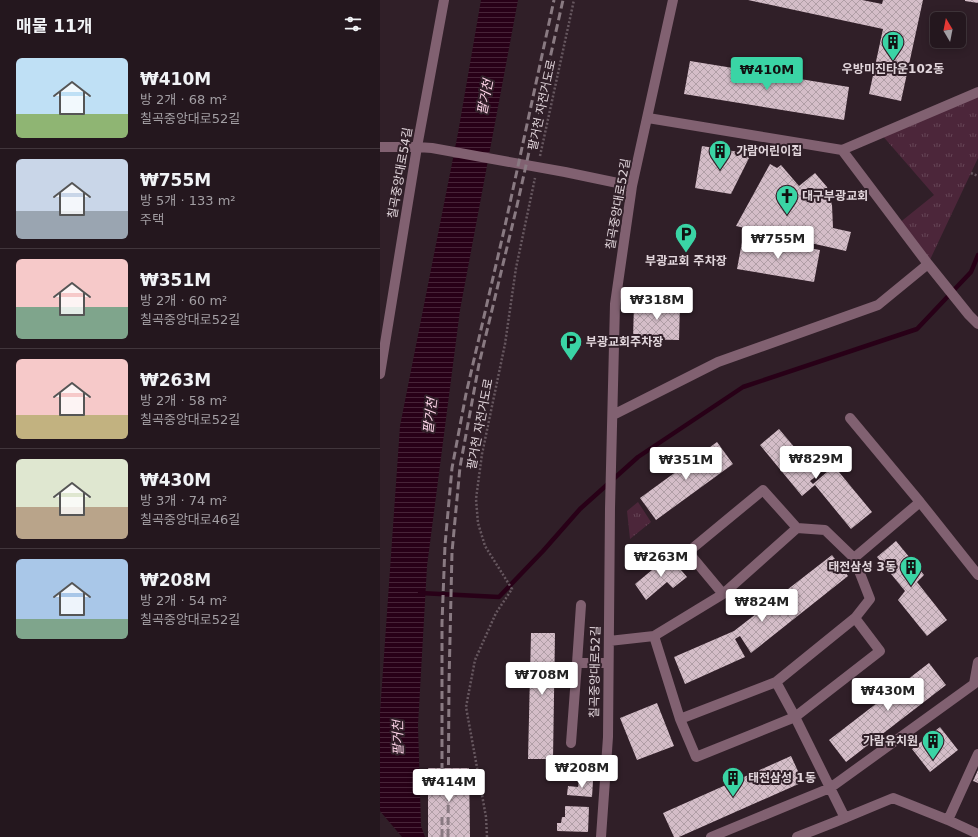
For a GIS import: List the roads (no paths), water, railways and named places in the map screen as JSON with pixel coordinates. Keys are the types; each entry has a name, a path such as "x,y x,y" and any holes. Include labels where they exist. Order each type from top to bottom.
{"street":[{"name":"칠곡중앙대로54길","path":"380,374 417,146 444,0"},
{"name":"칠곡중앙대로52길","path":"601,837 608,737 610,508 615,304 632,186 648,118 672,0"},
{"path":"648,118 842,150 978,92"},
{"path":"380,147 417,146 432,148 565,172 632,186"},
{"path":"842,150 928,264 978,324"},
{"path":"613,415 718,362 878,305 928,264"},
{"path":"850,418 978,575"},
{"path":"680,719 776,682 855,618 870,599 854,558 825,530 797,528 763,490 688,552 723,594"},
{"path":"854,558 920,502"},
{"path":"609,641 654,636 723,594 797,528"},
{"path":"571,743 580,606"},
{"path":"654,636 680,719 696,756 795,717 880,652 855,618"},
{"path":"577,662 608,663"},
{"path":"711,837 830,788 974,684 978,662"},
{"path":"776,682 845,818"},
{"path":"948,820 978,754"},
{"path":"797,837 893,798 978,834"}],"water":[{"name":"팔거천","path":"481,0 518,0 460,310 427,566 418,725 421,826 425,837 380,837 380,713 400,426 458,133"}],"waterway":[{"path":"420,593 499,597 543,551 580,509 638,457 743,387 917,329 971,272 978,255"}],"railway":[{"path":"442,771 442,623 445,545 452,468 466,394 505,226 554,0"},
{"path":"448,837 452,552 460,467 479,364 516,210 563,0"},
{"path":"442,815 442,837"}],"place":[{"name":"우방미진타운102동","path":"893,62"},
{"name":"가람어린이집","path":"720,170"},
{"name":"대구부광교회","path":"787,216"},
{"name":"부광교회 주차장","path":"686,254"},
{"name":"부광교회주차장","path":"571,362"},
{"name":"태전삼성 3동","path":"911,586"},
{"name":"가람유치원","path":"933,760"},
{"name":"태전삼성 1동","path":"733,798"}]}
